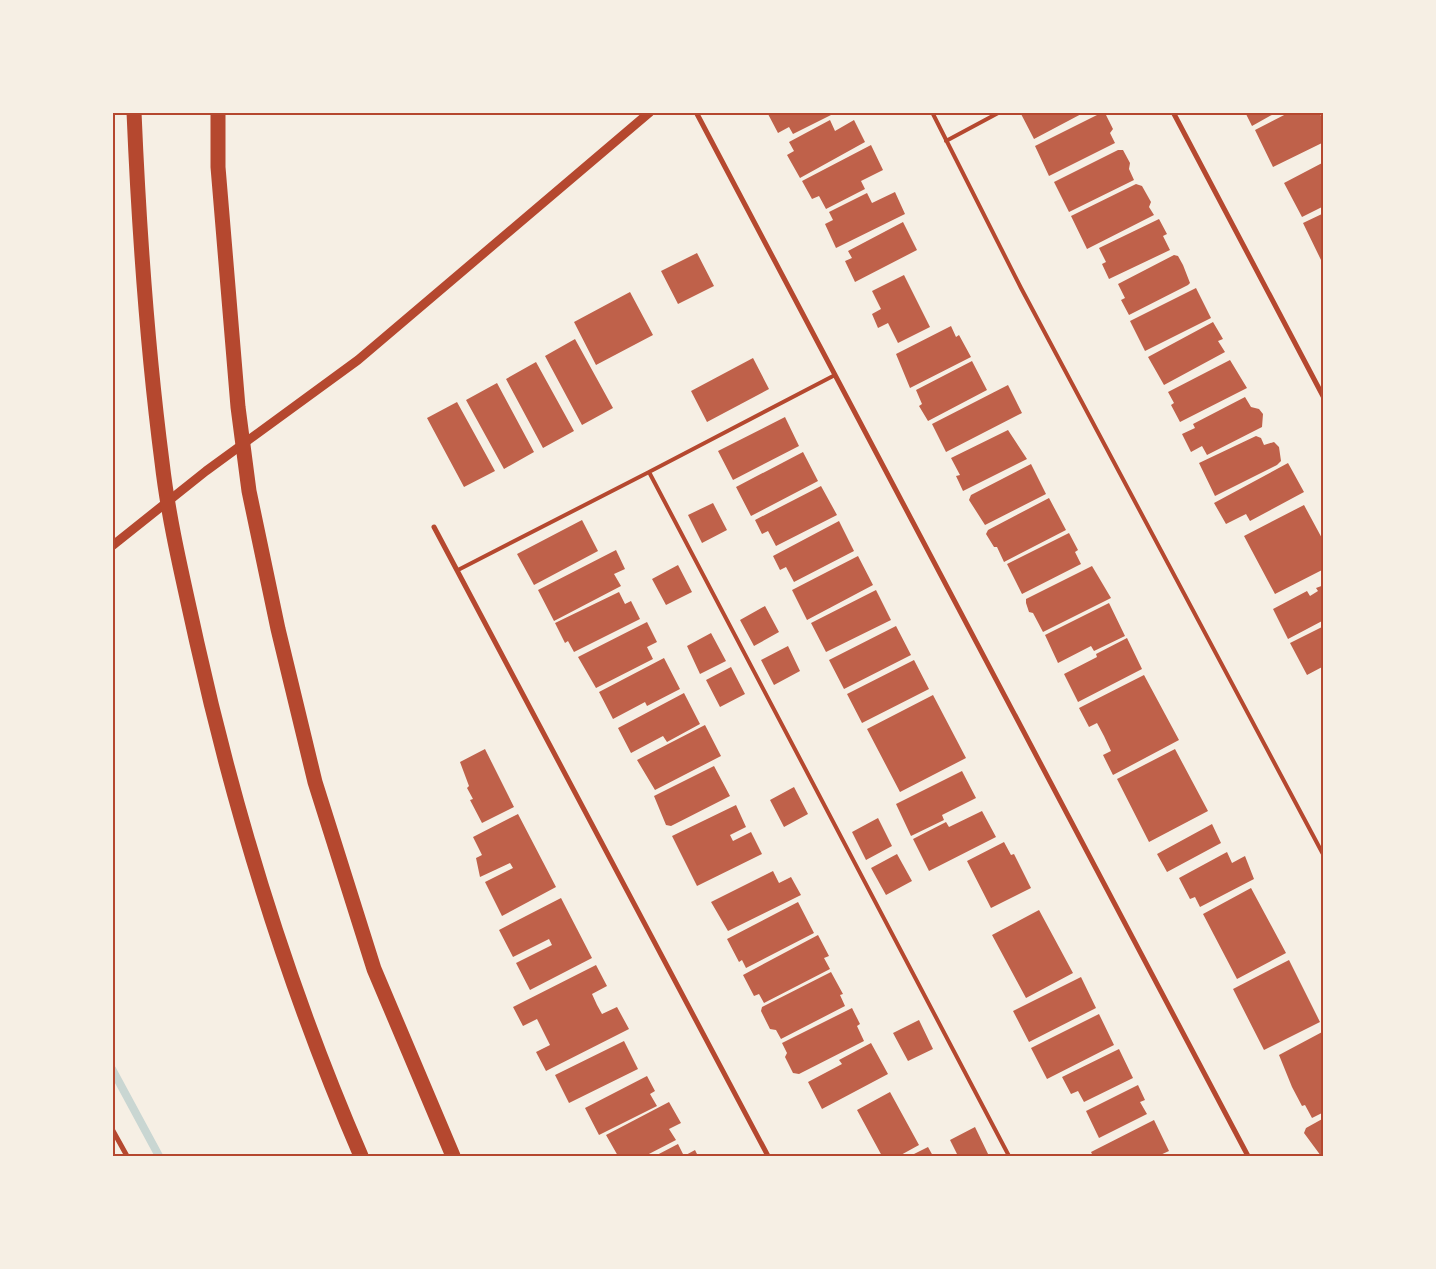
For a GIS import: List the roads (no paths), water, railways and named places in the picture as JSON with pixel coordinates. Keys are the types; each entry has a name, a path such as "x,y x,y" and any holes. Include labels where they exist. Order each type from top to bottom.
{"highway":[{"path":"134,112 140,250 162,464 175,543 216,730 267,904 334,1094 361,1156"},
{"path":"218,112 218,167 238,407 249,491 278,628 315,782 374,969 453,1156"}],"street":[{"path":"112,546 206,471 358,360 650,112"},
{"path":"696,112 1248,1156"},
{"path":"1173,112 1324,398"},
{"path":"434,527 768,1156"},
{"path":"112,1129 127,1156"}],"lane":[{"path":"932,112 1021,288 1324,856"},
{"path":"946,141 1000,112"},
{"path":"458,570 836,375"},
{"path":"649,472 1009,1156"}],"waterway":[{"path":"112,1069 159,1156"}]}
